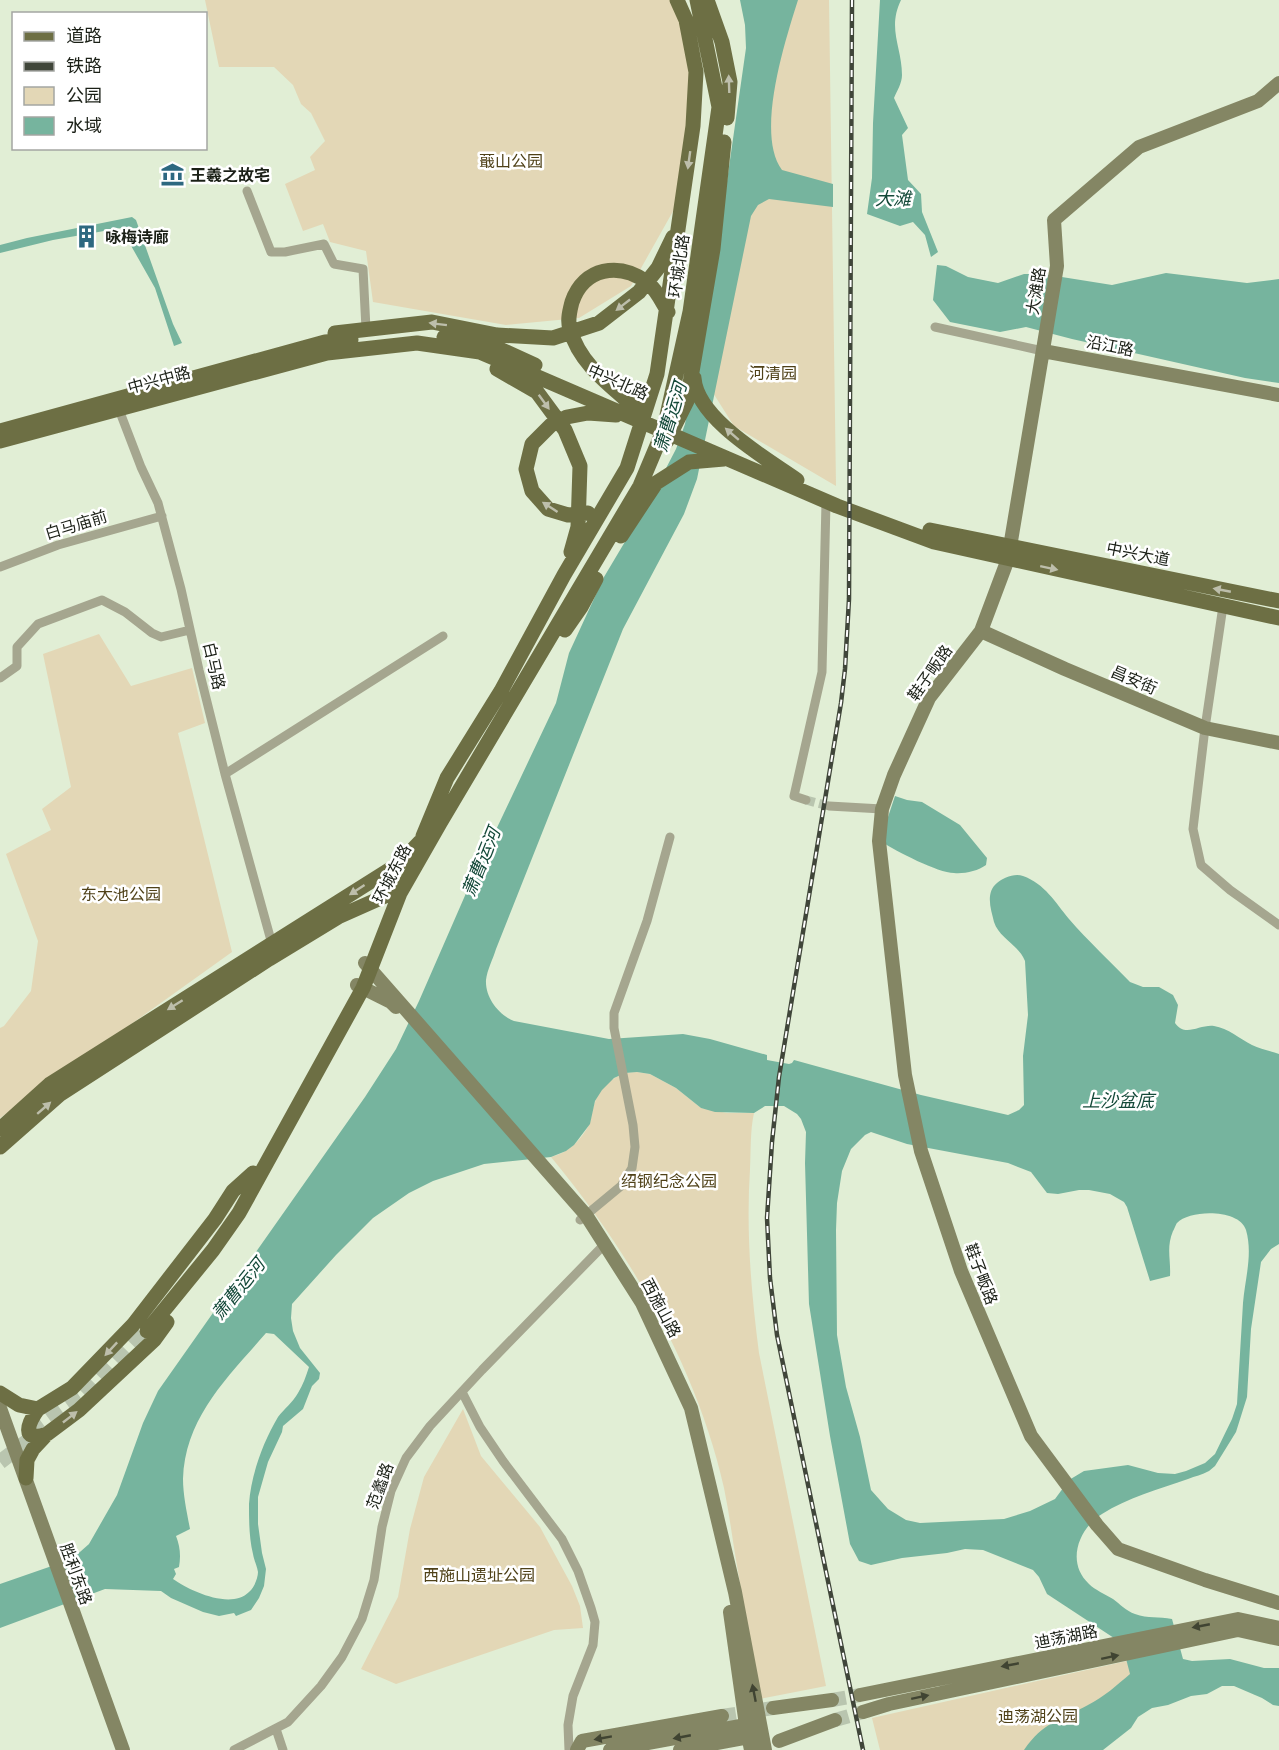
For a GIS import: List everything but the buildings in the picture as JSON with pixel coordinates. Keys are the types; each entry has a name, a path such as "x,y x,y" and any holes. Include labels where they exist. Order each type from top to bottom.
{"main road":[{"path":"423,841 447,778 501,691 564,575 627,468 657,374 693,126 696,72 686,20 677,0"},
{"name":"环城北路","path":"660,426 686,311 719,107 697,0"},
{"path":"0,1129 50,1084 400,863 423,841 453,818 542,663 581,607 687,401 713,249 730,82 722,42 707,0"},
{"name":"大滩路","path":"1009,553 1057,266 1054,220 1139,147 1258,101 1279,83"},
{"path":"719,107 711,208 691,351 694,386 705,406 732,435 797,480"},
{"path":"291,351 333,333 432,322 497,335 553,338 599,323 639,292 658,268 680,224"},
{"path":"631,412 580,352 569,328 569,311 575,292 588,278 600,271 629,272 648,283 659,296 668,313 672,351"},
{"name":"环城北路","path":"660,426 672,351 686,311"},
{"name":"中兴北路","path":"326,348 418,334 482,341 727,459 826,502 934,542 991,549"},
{"name":"沿江路","path":"1044,344 1279,395"},
{"name":"中兴中路","path":"0,441 291,351 326,348"},
{"name":"中兴中路","path":"0,430 311,357 326,348"},
{"path":"311,357 396,350 456,355 499,369 537,392 565,430 580,466 579,527 564,575"},
{"path":"623,496 588,513 568,515 548,509 532,491 526,468 532,444 551,425 567,417 588,413 631,412"},
{"name":"中兴北路","path":"631,412 840,499 991,549"},
{"name":"环城东路","path":"454,793 631,483 660,426"},
{"name":"环城东路","path":"145,1329 256,1175 360,987 396,893 423,841 529,673 640,486 660,426"},
{"path":"529,673 557,636 656,483 689,462 727,459"},
{"name":"中兴大道","path":"991,549 1279,618"},
{"name":"中兴大道","path":"1009,553 1279,601"},
{"name":"鞋子畈路","path":"1009,553 981,631 929,698 894,775 882,809 879,841 905,1075 921,1150 961,1271 1031,1436 1097,1526 1118,1549 1279,1603"},
{"name":"昌安街","path":"981,631 1205,729 1279,742"},
{"path":"0,1147 59,1095 269,959 338,917 396,893"},
{"name":"西施山路","path":"368,966 394,1000 580,1214 642,1303 691,1408 735,1592 765,1750"},
{"name":"西施山路","path":"360,987 394,1000"},
{"path":"47,1434 39,1437 29,1432 30,1419 38,1409 72,1388 133,1325 215,1219 233,1191 256,1175"},
{"path":"26,1478 27,1460 33,1449 47,1434 79,1410 153,1340 250,1212 257,1194 256,1175"},
{"name":"西施山路","path":"580,1214 637,1305 686,1410 727,1594 749,1737"},
{"path":"0,1393 19,1405 38,1409"},
{"name":"胜利东路","path":"0,1408 26,1478 43,1541"},
{"name":"胜利东路","path":"0,1433 70,1616 114,1750"},
{"name":"胜利东路","path":"70,1616 123,1750"},
{"name":"迪荡湖路","path":"860,1695 1238,1619 1279,1628"},
{"name":"迪荡湖路","path":"863,1712 901,1701 1238,1630 1279,1640"},
{"path":"773,1708 832,1700"},
{"path":"577,1750 582,1741 722,1716"},
{"path":"779,1741 835,1720"},
{"path":"680,1750 749,1737 761,1727"},
{"path":"610,1750 749,1737"}],"street":[{"path":"247,191 271,252 285,252 324,244 334,264 363,269 366,329"},
{"name":"沿江路","path":"935,327 1044,344"},
{"name":"白马路","path":"117,404 162,516 225,774 272,944"},
{"path":"806,800 794,796 822,672 826,502"},
{"name":"白马庙前","path":"0,567 58,545 162,516"},
{"path":"0,678 17,666 17,647 38,624 102,600 125,612 152,633 161,637 190,630"},
{"path":"1222,606 1193,829 1201,865 1230,890 1279,925"},
{"path":"225,774 443,636"},
{"path":"829,806 882,809"},
{"path":"580,1214 621,1186 632,1168 635,1147 633,1125 614,1029 614,1013 647,921 670,837"},
{"name":"范蠡路","path":"234,1750 288,1722 321,1686 342,1657 362,1620 371,1590 391,1491 406,1458 430,1426 600,1249"},
{"path":"462,1392 480,1427 503,1461 562,1539 578,1571 591,1608 595,1622 593,1645 573,1696 568,1725 569,1750"},
{"path":"276,1729 283,1750"}],"green space":[{"name":"蕺山公园","path":"205,0 678,0 694,51 681,197 631,286 579,318 506,325 373,302 366,251 330,242 323,224 303,231 285,184 315,170 310,157 325,141 311,113 301,104 293,85 274,67 219,67"},
{"name":"河清园","path":"780,0 829,0 836,486 734,426 708,385"},
{"name":"东大池公园","path":"99,634 131,686 192,668 205,723 178,733 232,952 0,1118 0,1028 31,991 38,941 6,854 51,830 42,809 71,787 43,654"},
{"name":"绍钢纪念公园","path":"637,1072 650,1074 676,1088 701,1108 727,1113 754,1113 751,1141 749,1238 759,1353 826,1686 760,1699 724,1488 697,1398 657,1312 633,1271 580,1193 551,1157 568,1149 582,1136 589,1125 601,1090 611,1080 623,1074"},
{"name":"西施山遗址公园","path":"463,1409 481,1456 540,1527 572,1586 580,1606 583,1628 554,1630 396,1684 361,1669 398,1597 410,1529 424,1477"},
{"name":"迪荡湖公园","path":"1127,1661 1134,1684 1052,1750 880,1750 872,1718"}],"water":[{"path":"740,0 798,0 775,87 771,134 774,154 782,170 833,184 833,207 769,199 758,205 751,216 697,479 684,514 623,629 496,949 487,976 486,987 490,999 498,1010 514,1021 609,1039 683,1034 710,1039 767,1055 767,1060 789,1064 794,1060 921,1095 1008,1115 1024,1105 1023,1056 1028,1015 1025,961 997,928 990,896 993,887 999,881 1009,876 1020,875 1031,879 1044,889 1076,927 1130,982 1143,987 1159,987 1173,995 1178,1005 1175,1023 1183,1030 1209,1026 1219,1027 1247,1043 1279,1054 1279,1244 1271,1249 1261,1262 1251,1329 1247,1397 1236,1432 1215,1466 1209,1471 1133,1499 1112,1508 1094,1520 1081,1537 1077,1557 1082,1576 1089,1584 1132,1613 1172,1619 1183,1659 1192,1661 1230,1659 1264,1668 1279,1668 1279,1706 1234,1686 1222,1686 1207,1694 1191,1696 1168,1705 1152,1708 1138,1717 1131,1728 1103,1750 1024,1750 1045,1727 1088,1705 1110,1691 1130,1674 1124,1651 1117,1640 1047,1594 1033,1570 983,1550 965,1549 871,1565 859,1561 850,1544 809,1304 806,1132 801,1119 784,1106 765,1106 754,1113 715,1112 701,1108 676,1088 650,1074 637,1072 625,1073 614,1078 602,1090 595,1101 590,1124 574,1145 566,1151 551,1157 484,1164 433,1181 409,1193 373,1218 292,1304 293,1331 300,1348 320,1373 303,1409 283,1426 268,1462 258,1497 258,1524 266,1569 264,1586 251,1610 236,1616 234,1613 219,1616 203,1612 161,1591 105,1589 0,1628 0,1584 72,1559 89,1544 117,1495 143,1423 158,1391 365,1097 396,1049 467,891 556,703 569,653 604,577 648,503 676,449 685,424 717,251 746,48 745,25","holes":["871,1132 907,1144 1008,1163 1031,1172 1047,1193 1089,1190 1110,1194 1124,1202 1127,1207 1150,1281 1170,1276 1171,1237 1177,1224 1183,1218 1214,1213 1235,1218 1242,1223 1248,1239 1249,1257 1243,1303 1237,1404 1215,1454 1205,1463 1175,1474 1158,1473 1128,1465 1084,1471 1069,1480 1055,1499 1030,1511 1004,1519 920,1523 906,1520 888,1509 871,1490 860,1437 846,1387 837,1335 836,1230 842,1171 851,1149","266,1333 274,1334 309,1367 298,1393 278,1417 273,1427 263,1448 252,1482 249,1523 258,1572 254,1585 241,1597 232,1599 211,1597 173,1579 176,1574 174,1569 179,1567 180,1559 176,1536 190,1529 183,1485 186,1457 191,1436 211,1399"]},
{"name":"大滩","path":"880,0 901,0 897,10 895,29 902,75 894,98 908,128 902,135 908,180 921,194 922,212 938,252 931,257 925,235 913,222 900,226 867,214 872,178"},
{"path":"132,217 136,220 182,343 174,346 155,288 121,228 53,240 0,253 0,245"},
{"path":"937,265 946,266 968,277 998,283 1024,274 1043,274 1112,285 1166,273 1247,283 1279,279 1279,383 1245,378 1026,327 1000,332 950,322 933,300"},
{"path":"895,796 922,802 960,825 987,858 986,865 966,872 947,872 917,861 882,842"}],"tunnel":[{"path":"806,800 829,806"},
{"path":"85,1395 147,1331"},
{"path":"28,1429 78,1393 89,1381"},
{"path":"0,1462 43,1429"},
{"path":"832,1700 860,1695"},
{"path":"722,1716 773,1708"},
{"path":"835,1720 863,1712"}],"railway":[{"path":"852,0 849,599 845,669 779,1077 767,1218 770,1278 777,1335 863,1750"}],"place":[{"name":"王羲之故宅","path":"172,175"},
{"name":"咏梅诗廊","path":"87,237"}],"water label":[{"name":"萧曹运河","path":"670,417"},
{"name":"萧曹运河","path":"481,862"},
{"name":"上沙盆底","path":"1118,1100"},
{"name":"萧曹运河","path":"238,1289"}]}
